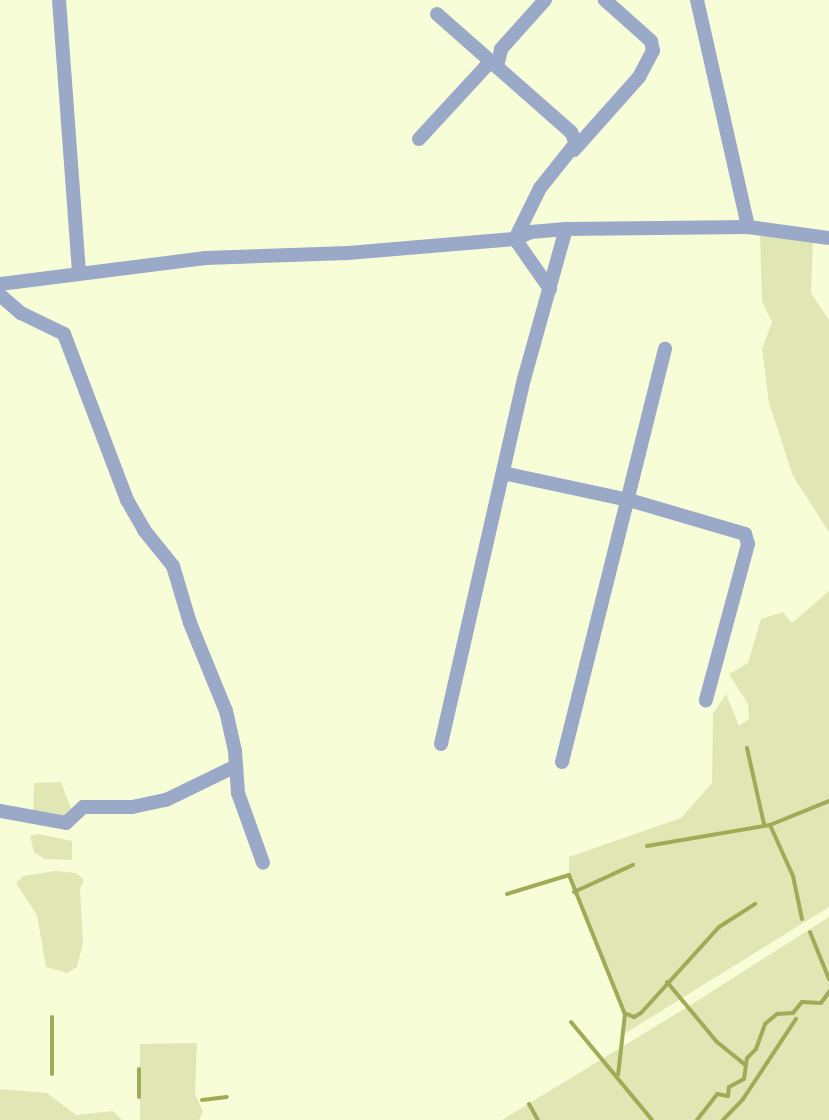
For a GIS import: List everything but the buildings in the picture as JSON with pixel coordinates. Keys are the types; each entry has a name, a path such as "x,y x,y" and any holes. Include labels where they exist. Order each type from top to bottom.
{"street":[{"path":"59,0 79,272"},
{"path":"419,139 494,64 501,49 545,0"},
{"path":"515,239 540,188 639,77 653,51 651,41 605,0"},
{"path":"697,0 748,227"},
{"path":"437,14 571,132 576,143 573,150"},
{"path":"0,284 206,258 319,255 515,239 531,232 566,229 748,227 829,238"},
{"path":"441,744 503,473 566,229"},
{"path":"515,239 550,289"},
{"path":"0,295 21,314 64,334 126,500 173,566 190,623 226,711 241,804 263,863"},
{"path":"562,762 665,349"},
{"path":"503,473 735,528 747,539 706,700"},
{"path":"0,811 66,823 83,807 132,807 166,800 234,767"}],"green space":[{"path":"760,233 813,239 811,293 829,320 829,532 793,476 769,403 762,349 772,322 762,301"},
{"path":"829,591 829,907 624,1034 625,1013 569,875 569,857 681,818 712,783 713,714 726,694 739,726 749,719 748,704 729,674 748,663 761,619 783,612 792,623"},
{"path":"61,782 74,817 33,814 34,783"},
{"path":"30,836 72,841 72,860 44,859 34,852"},
{"path":"55,871 76,873 84,880 80,889 83,943 77,967 67,973 46,967 37,915 16,883 23,876"},
{"path":"829,917 829,1120 502,1120 689,1006"},
{"path":"197,1043 195,1094 203,1111 199,1120 140,1120 140,1044"},
{"path":"0,1089 47,1093 76,1115 113,1111 122,1120 0,1120"}],"waterway":[{"path":"747,748 764,824"},
{"path":"802,919 793,876 770,825 829,801"},
{"path":"647,846 770,825"},
{"path":"574,892 633,865"},
{"path":"507,894 569,875 625,1014 618,1075"},
{"path":"627,1014 634,1017 641,1013 719,927 755,904"},
{"path":"810,932 829,979"},
{"path":"667,982 717,1042 745,1065"},
{"path":"697,1120 717,1094 728,1096 729,1087 744,1079 747,1058 756,1049 765,1024 777,1014 793,1013 802,1002 821,1003 829,992"},
{"path":"52,1017 52,1074"},
{"path":"723,1120 743,1099 796,1019"},
{"path":"571,1022 652,1120"},
{"path":"139,1069 139,1097"},
{"path":"202,1100 227,1097"},
{"path":"529,1104 538,1120"}]}
